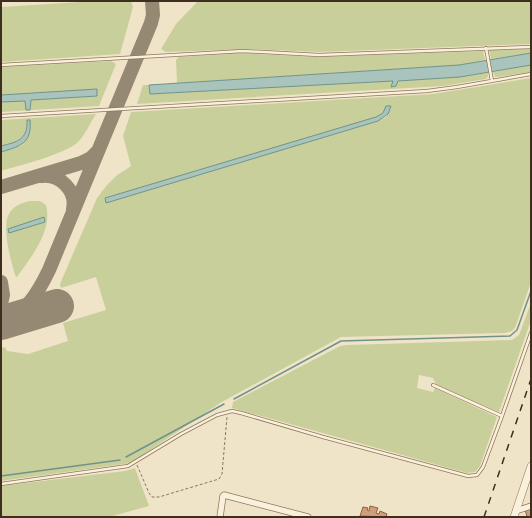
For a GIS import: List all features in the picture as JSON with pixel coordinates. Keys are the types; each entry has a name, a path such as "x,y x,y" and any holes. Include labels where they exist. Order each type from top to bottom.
{"street":[{"path":"515,514 527,488 531,468"},
{"path":"220,517 223,495 308,517"},
{"path":"515,514 531,506"}],"lane":[{"path":"1,65 243,51 319,54 531,47"},
{"path":"486,48 492,81"},
{"path":"1,116 427,91 531,74"},
{"path":"1,484 116,469 128,466 136,463 182,434 214,417 232,411 331,439 473,476 477,475 483,467 531,333"},
{"path":"433,385 502,416"}],"path":[{"path":"136,463 152,497 159,497 219,479 222,474 227,412"}],"green space":[{"path":"96,1 131,1 133,7 120,54 1,62 1,7"},
{"path":"198,1 531,1 531,44 319,52 250,49 166,52 161,49 176,24"},
{"path":"531,49 531,53 491,59 489,50"},
{"path":"483,51 485,60 459,65 177,83 176,60 179,57 242,53 318,57"},
{"path":"111,61 116,64 99,106 1,112 1,102 25,101 26,110 30,110 31,100 97,96 97,89 1,95 1,67"},
{"path":"531,65 531,72 495,77 493,72"},
{"path":"488,73 486,79 443,86 137,104 143,85 149,85 150,94 393,81 392,86 398,81 460,77"},
{"path":"531,78 531,282 515,328 512,331 505,333 341,337 220,403 131,463 1,481 1,348 5,347 7,351 28,354 68,341 63,323 106,310 96,277 61,288 60,284 97,198 116,176 131,166 123,136 131,112 433,94","holes":["385,110 390,110 386,117 378,121 106,203 376,117"]},
{"path":"96,114 77,143 62,152 1,171 1,152 22,145 29,135 27,120 26,132 20,139 1,146 1,120"},
{"path":"30,201 40,201 46,205 46,224 44,234 34,252 16,277 8,246 6,222 12,210 20,204","holes":["44,217 45,222 9,232"]},
{"path":"531,303 531,320 499,412 436,385 433,378 419,375 417,388 433,392 435,388 497,417 480,466 475,472 467,473 232,408 233,402 340,346 512,340 519,335"},
{"path":"135,468 149,506 109,517 1,517 1,486 125,471"}],"water":[{"path":"531,53 531,65 460,77 398,81 396,86 391,87 393,81 150,94 149,85 459,65"},
{"path":"97,89 97,96 31,100 30,110 26,110 25,101 1,102 1,95"},
{"path":"386,106 391,106 388,114 378,121 106,203 105,198 376,117 383,113"},
{"path":"27,120 30,120 30,128 27,139 14,148 1,152 1,146 17,141 23,136 26,132"},
{"path":"44,217 45,222 9,233 8,229"}],"building":[{"path":"370,506 378,508 376,513 379,514 380,511 387,514 386,517 360,516 363,507 368,508 367,510 369,511"},
{"path":"531,507 531,517 527,517 525,509"}],"waterway":[{"path":"234,399 341,341 510,336 517,330 531,291"},
{"path":"126,457 224,404"},
{"path":"1,476 120,460"}],"taxiway":[{"path":"1,323 18,314 24,308 36,294 49,270 151,23 153,15 152,1"},
{"path":"1,187 81,163 91,158 97,152"},
{"path":"42,176 55,178 66,185 70,190 74,202 73,209"},
{"path":"1,282 3,295 1,304"}],"runway":[{"path":"1,323 57,306"}],"railway":[{"path":"484,517 531,379"}]}
